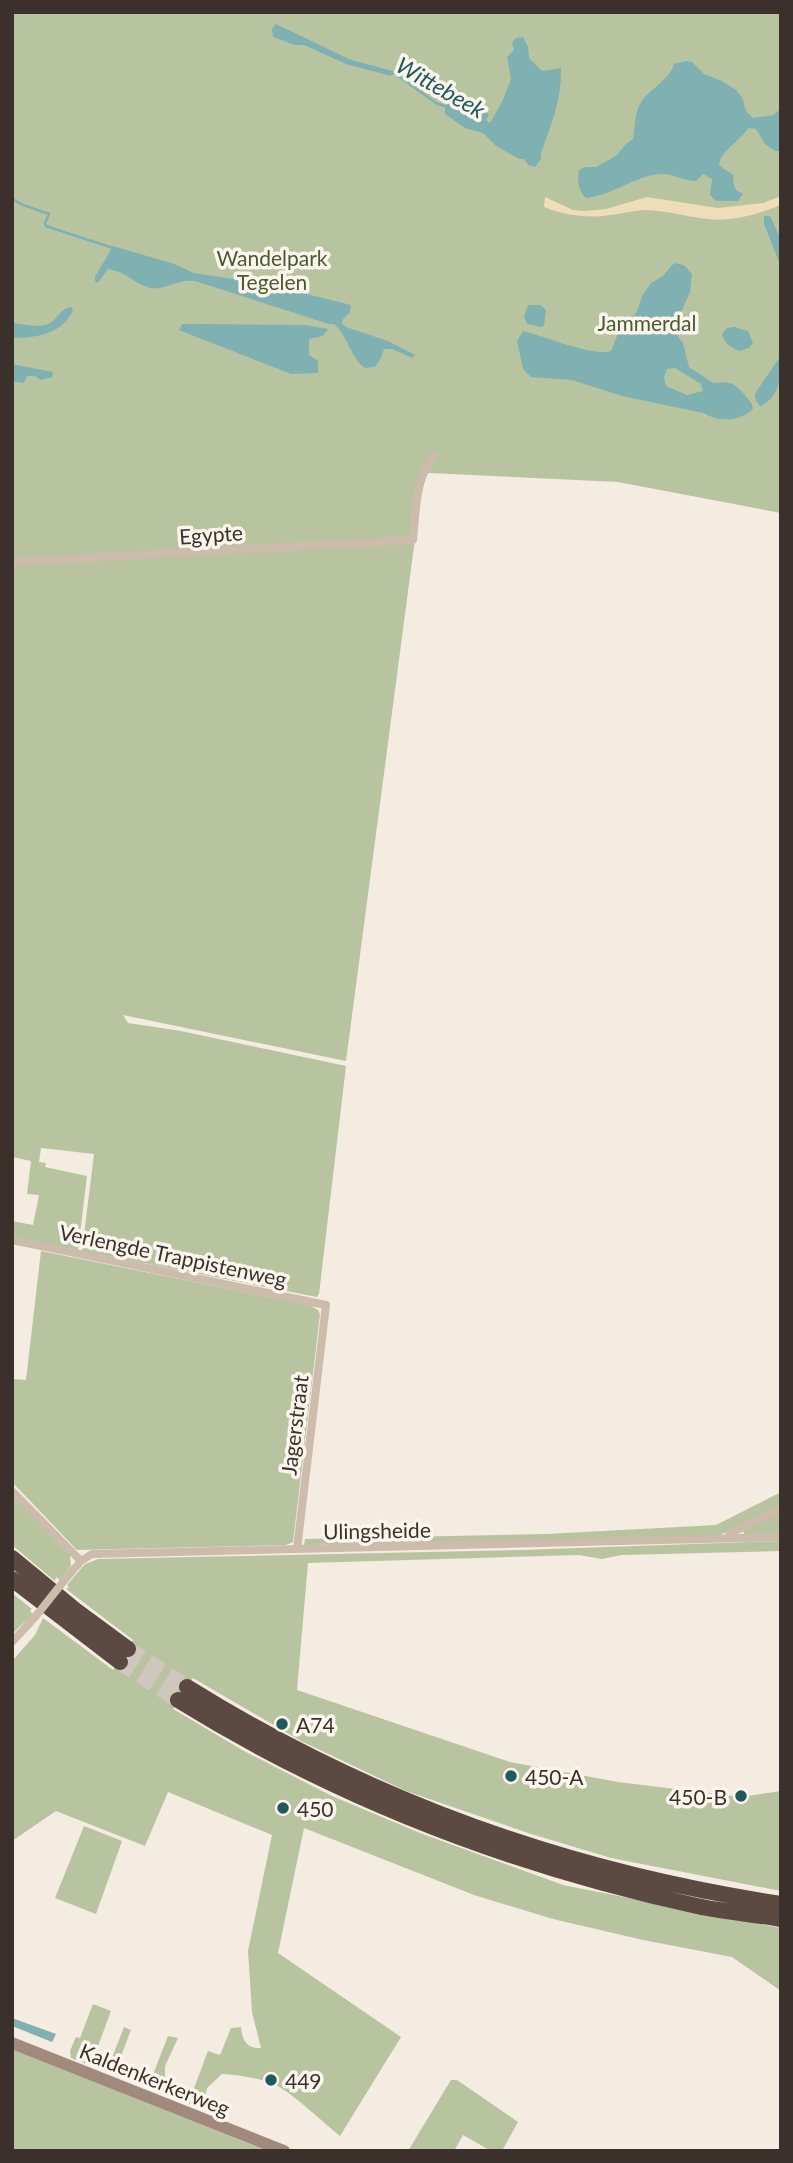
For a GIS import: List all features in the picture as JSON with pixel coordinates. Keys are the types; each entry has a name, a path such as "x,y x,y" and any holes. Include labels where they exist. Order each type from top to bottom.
{"highway":[{"path":"12,1558 75,1609 124,1655 12,1579"},
{"path":"781,1903 715,1894 577,1860 449,1819 308,1756 183,1693 221,1726 290,1764 440,1832 574,1875 699,1906 781,1919"}],"main road":[{"name":"Kaldenkerkerweg","path":"12,2043 284,2151"}],"street":[{"name":"Egypte","path":"12,562 413,540 422,475 434,456"},
{"name":"Verlengde Trappistenweg","path":"12,1240 326,1305"},
{"name":"Jagerstraat","path":"298,1549 326,1305"},
{"path":"12,1491 81,1561 12,1642"},
{"path":"729,1538 729,1534 781,1509"},
{"name":"Ulingsheide","path":"81,1561 92,1555 781,1537"}],"green space":[{"name":"Wandelpark Tegelen","path":"12,12 781,12 781,513 618,482 429,473 423,478 346,1061 123,1015 128,1023 181,1031 346,1066 317,1297 82,1251 94,1154 41,1148 39,1162 46,1163 45,1167 87,1176 78,1250 12,1237 12,1221 33,1225 39,1195 27,1194 31,1161 12,1157"},
{"path":"41,1251 309,1305 318,1310 320,1314 293,1542 286,1545 77,1550 12,1482 12,1379 26,1380"},
{"path":"781,1492 781,1505 718,1536 304,1545 305,1539 546,1534 716,1525"},
{"path":"12,1496 70,1555 71,1566 60,1580 56,1577 55,1581 12,1545"},
{"path":"781,1511 781,1534 744,1535 743,1529"},
{"path":"781,1541 781,1551 622,1555 602,1559 579,1555 308,1563 297,1690 510,1762 618,1782 741,1797 781,1791 781,1891 611,1858 406,1791 301,1741 193,1678 173,1709 244,1751 332,1796 420,1833 563,1885 781,1928 781,1991 732,1957 553,1919 474,1895 304,1828 278,1953 401,2037 340,2136 283,2089 256,2079 222,2074 207,2088 205,2099 193,2105 148,2087 168,2036 178,2038 165,2066 165,2081 170,2087 188,2093 194,2088 208,2051 220,2055 231,2028 241,2027 246,2043 261,2048 252,2012 248,1951 272,1835 168,1792 145,1846 56,1811 12,1841 12,1661 35,1635 43,1618 113,1670 133,1640 66,1589 85,1564 98,1559 522,1550"},
{"path":"12,1593 32,1609 30,1611 33,1614 12,1634"},
{"path":"84,1826 122,1841 96,1914 55,1898"},
{"path":"93,2004 111,2011 94,2057 110,2063 124,2027 131,2030 114,2074 71,2058 70,2051 76,2037 80,2038"},
{"path":"12,2049 267,2151 12,2151"},
{"path":"451,2080 457,2080 518,2122 502,2151 491,2151 463,2135 454,2151 408,2151"}],"sand":[{"path":"781,196 781,205 726,219 644,210 587,216 544,207 545,197 573,210 585,211 606,209 647,197 718,208 763,203"}],"water":[{"path":"276,24 351,60 393,71 391,76 346,64 304,45 295,45 273,37 272,29"},
{"path":"523,37 529,58 542,71 561,68 555,112 541,159 535,167 496,146 483,133 465,128 445,114 445,106 455,100 489,114 486,120 490,123 511,79 507,57 514,50 512,43 516,38"},
{"path":"692,62 704,74 736,90 742,97 746,111 753,118 773,115 781,109 781,151 775,151 765,144 756,129 748,128 727,150 719,164 734,176 736,190 743,194 738,201 716,201 710,195 712,179 703,174 696,181 663,174 650,176 586,198 579,185 579,170 597,167 614,157 633,139 636,114 643,100 668,76 674,64"},
{"path":"764,216 770,216 781,240 781,267 764,224"},
{"path":"113,246 174,264 194,273 266,284 351,305 342,324 388,341 415,355 412,358 392,349 384,349 375,367 365,368 334,324 195,281 150,288 120,272 108,269 98,283 95,277"},
{"path":"677,263 685,266 692,274 690,292 673,330 683,343 689,367 713,383 727,382 734,385 749,400 753,409 735,418 716,418 622,396 572,380 531,377 523,369 517,341 523,331 581,349 611,351 619,331 637,312 642,296 651,283 663,276","holes":["675,368 701,384 703,391 687,395 666,386 664,377 667,369"]},
{"path":"528,305 540,305 546,310 544,326 527,324 524,317"},
{"path":"71,307 73,310 68,318 56,329 30,337 12,338 12,323 33,326 49,324"},
{"path":"182,324 305,325 328,329 323,336 309,339 309,355 318,361 318,373 291,374 179,330"},
{"path":"735,327 748,331 753,343 749,348 739,351 725,340 722,334 727,328"},
{"path":"781,355 780,378 776,391 760,406 755,395"},
{"path":"12,364 53,372 52,377 41,380 35,376 27,376 24,383 12,381"},
{"path":"12,2018 56,2034 52,2042 12,2026"}],"waterway":[{"name":"Wittebeek","path":"390,73 396,74 436,103 447,107"},
{"path":"12,199 49,214 46,226 113,248"}],"tunnel":[{"path":"128,1649 187,1687"},
{"path":"120,1662 178,1700"}],"place":[{"name":"A74","path":"282,1724"},
{"name":"450-A","path":"511,1776"},
{"name":"450-B","path":"741,1796"},
{"name":"450","path":"283,1808"},
{"name":"449","path":"271,2080"}],"park label":[{"name":"Jammerdal","path":"647,322"}]}
